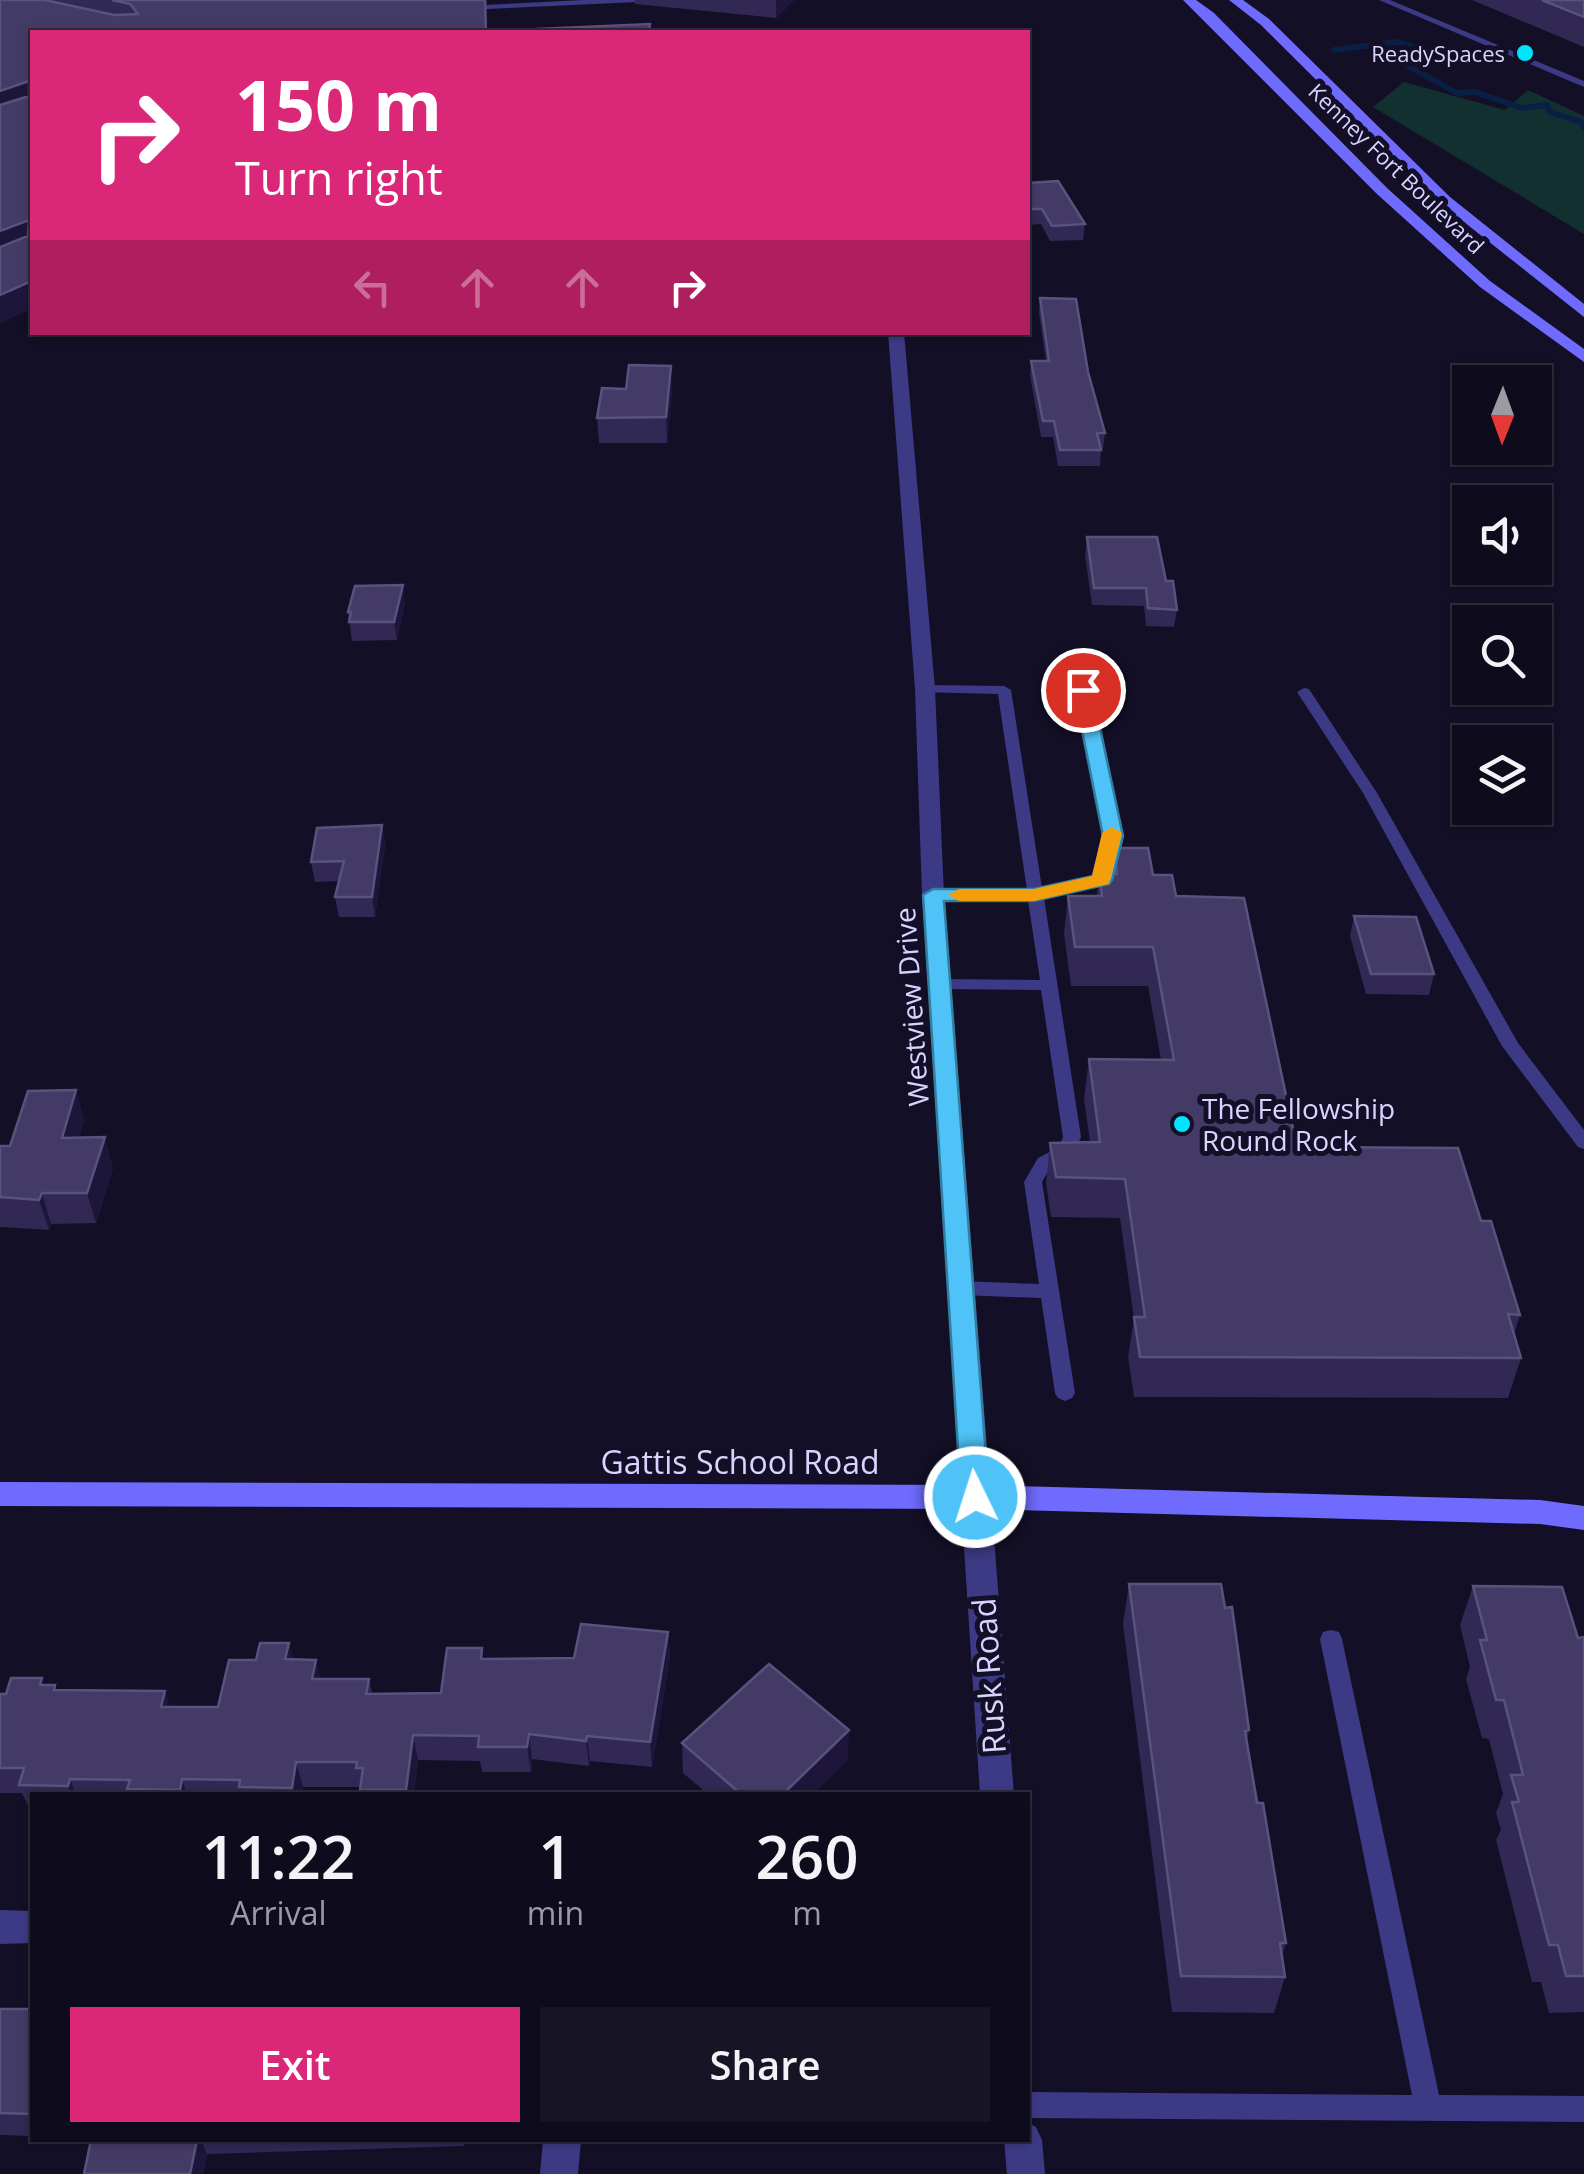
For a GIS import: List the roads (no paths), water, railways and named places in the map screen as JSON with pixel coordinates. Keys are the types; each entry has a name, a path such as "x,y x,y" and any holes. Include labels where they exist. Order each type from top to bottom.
{"main road":[{"name":"Kenney Fort Boulevard","path":"1189,0 1210,16 1382,191 1485,284 1584,356"},
{"name":"Kenney Fort Boulevard","path":"1235,0 1265,22 1445,200 1584,312"},
{"name":"Gattis School Road","path":"0,1494 975,1497 1540,1512 1584,1518"},
{"name":"Gattis School Road","path":"1540,1512 1584,1505"}],"street":[{"name":"Westview Drive","path":"896,335 925,689 933,895 975,1497"},
{"name":"Rusk Road","path":"975,1497 997,1792"},
{"path":"0,1927 30,1927"},
{"path":"560,2174 562,2142"},
{"path":"1023,2142 1026,2174"}],"lane":[{"path":"458,8 637,0"},
{"path":"1383,0 1584,84"},
{"path":"925,689 1004,690 1072,1138 1067,1151 1044,1162 1032,1182 1065,1393"},
{"path":"933,895 1034,895 1102,880 1113,836 1083,690"},
{"path":"1304,692 1370,793 1510,1046 1584,1143"},
{"path":"939,984 1048,985"},
{"path":"960,1288 1049,1291"},
{"path":"1331,1639 1428,2107"},
{"path":"1030,2105 1584,2109"}],"waterway":[{"path":"1334,50 1396,42 1417,48 1394,58 1457,93 1475,92 1522,108 1547,105 1550,112 1581,122 1584,128"}],"place":[{"name":"ReadySpaces","path":"1525,53"},
{"name":"The Fellowship Round Rock","path":"1182,1124"}]}
